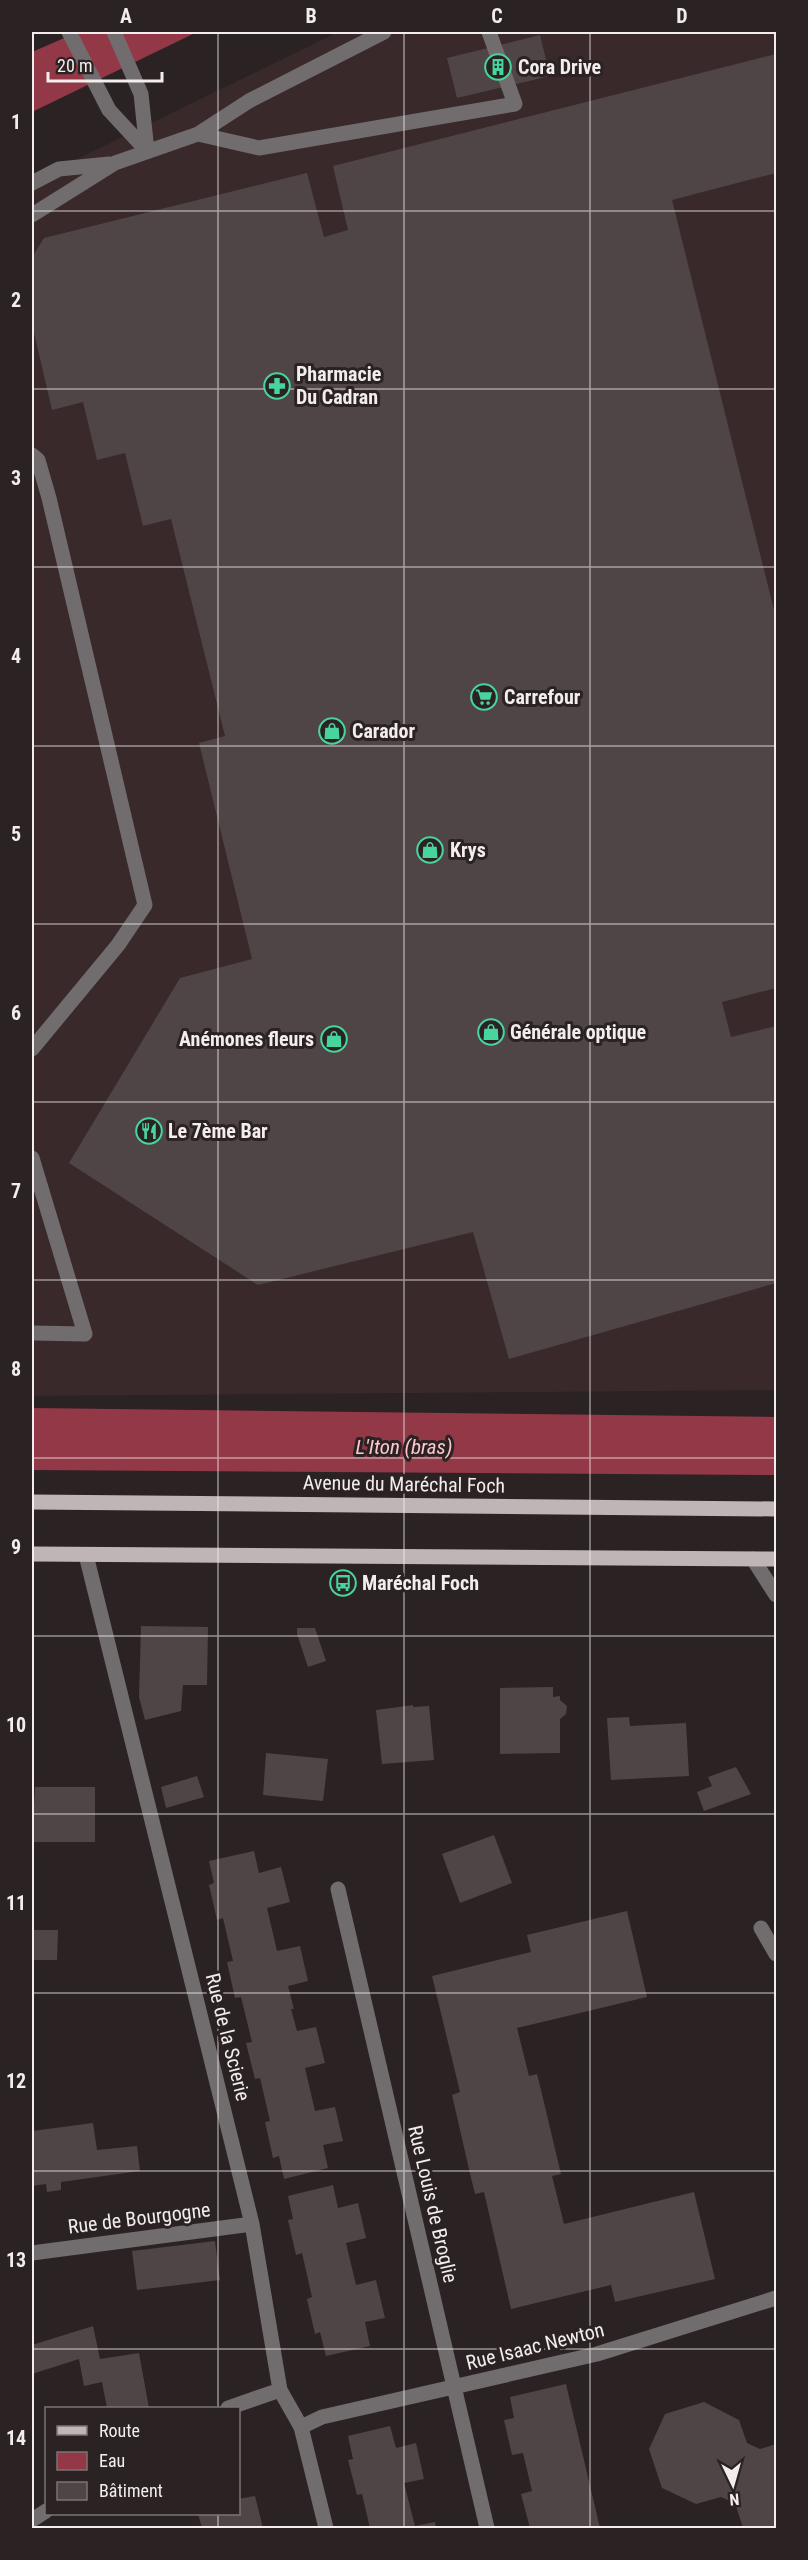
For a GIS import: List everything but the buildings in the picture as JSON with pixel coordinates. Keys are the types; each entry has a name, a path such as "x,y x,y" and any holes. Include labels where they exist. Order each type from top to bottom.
{"main road":[{"name":"Avenue du Maréchal Foch","path":"32,1502 777,1509"},
{"path":"32,1554 777,1559"}],"street":[{"path":"69,32 109,110 147,152"},
{"path":"114,32 141,94 147,152"},
{"path":"32,183 59,169 115,163 198,134 249,101 384,32"},
{"path":"198,134 259,148 515,104 489,32"},
{"path":"32,215 115,163"},
{"path":"32,455 38,460 49,498 145,905 118,945 32,1049"},
{"path":"32,1158 85,1334 32,1333"},
{"name":"Rue de la Scierie","path":"86,1554 252,2224 280,2390 301,2427 326,2529"},
{"path":"753,1559 777,1595"},
{"name":"Rue Louis de Broglie","path":"338,1889 487,2529"},
{"path":"761,1928 777,1954"},
{"name":"Rue de Bourgogne","path":"32,2253 252,2224"},
{"name":"Rue Isaac Newton","path":"301,2427 322,2417 597,2354 777,2298"},
{"path":"233,2407 280,2390"},
{"path":"32,2520 45,2512"}],"shaded area":[{"name":"Carrefour","path":"338,32 776,32 776,1390 32,1396 32,181"}],"water":[{"path":"78,32 197,32 32,112 32,52"},
{"name":"L'Iton (bras)","path":"32,1408 776,1417 776,1475 32,1470"}],"place":[{"name":"Cora Drive","path":"498,67"},
{"name":"Pharmacie Du Cadran","path":"277,386"},
{"name":"Carrefour","path":"484,697"},
{"name":"Carador","path":"332,731"},
{"name":"Krys","path":"430,850"},
{"name":"Générale optique","path":"491,1032"},
{"name":"Anémones fleurs","path":"334,1039"},
{"name":"Le 7ème Bar","path":"149,1131"},
{"name":"Maréchal Foch","path":"343,1583"}]}
